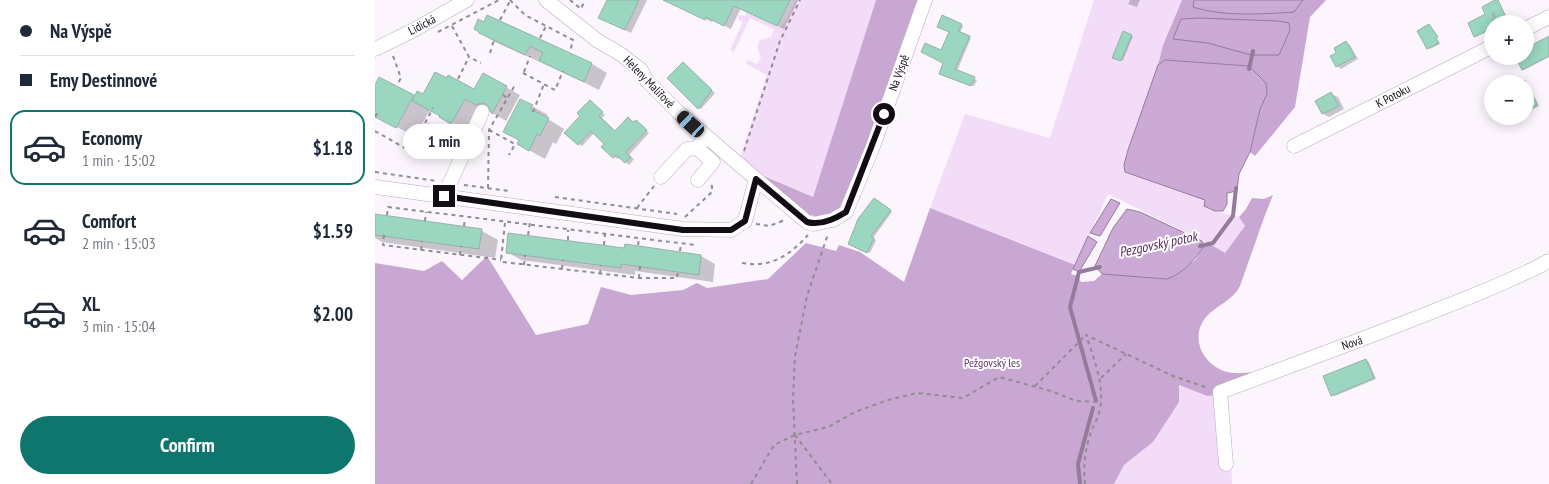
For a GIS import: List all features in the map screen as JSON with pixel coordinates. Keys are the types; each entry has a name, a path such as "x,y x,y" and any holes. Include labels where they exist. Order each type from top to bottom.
{"street":[{"name":"Lidická","path":"375,48 412,31 467,0"},
{"name":"Heleny Malířové","path":"547,0 598,41 619,53 641,70 647,81 706,137 756,179"},
{"name":"Na Výspě","path":"833,220 846,212 872,149 925,0"},
{"path":"1534,24 1549,17"},
{"name":"K Potoku","path":"1293,146 1484,50"},
{"path":"444,196 483,112"},
{"path":"661,178 687,149 697,148 706,137"},
{"path":"697,148 713,162 700,178"},
{"path":"375,187 444,196 682,236 731,230 745,221 756,179 807,222 813,224 833,220"},
{"name":"Nová","path":"1220,392 1334,349 1364,340 1519,277 1549,261"},
{"path":"1220,392 1226,464"}],"path":[{"path":"500,20 510,0 525,14 573,40 570,52"},
{"path":"570,0 581,9 585,0"},
{"path":"739,165 780,41 799,0"},
{"path":"451,26 469,57 481,63"},
{"path":"540,38 546,26"},
{"path":"490,53 494,40"},
{"path":"393,56 401,78 397,85"},
{"path":"530,56 523,72 555,90 563,72"},
{"path":"458,79 469,57"},
{"path":"533,112 544,84"},
{"path":"488,188 489,130 515,85"},
{"path":"503,95 507,98"},
{"path":"417,134 433,108"},
{"path":"375,117 378,112"},
{"path":"425,123 467,145"},
{"path":"489,130 515,144 509,155"},
{"path":"375,131 408,150"},
{"path":"375,172 515,192"},
{"path":"637,208 661,178"},
{"path":"680,251 685,215 712,192 712,186 700,178"},
{"path":"552,197 695,216"},
{"path":"387,215 388,208 639,238 682,236 695,245"},
{"path":"425,221 426,212"},
{"path":"743,222 769,226 799,215"},
{"path":"464,226 465,218"},
{"path":"797,484 793,399 795,356 807,296 833,220"},
{"path":"501,260 505,223"},
{"path":"743,263 753,265 776,261 795,249 808,235 813,224"},
{"path":"567,240 568,230"},
{"path":"604,245 605,234"},
{"path":"383,235 383,245 501,260 503,262 524,265 639,278 677,278 678,271"},
{"path":"638,245 639,238"},
{"path":"421,250 422,241"},
{"path":"460,255 461,246"},
{"path":"524,265 525,255"},
{"path":"562,269 563,260"},
{"path":"600,274 601,265"},
{"path":"639,266 639,278"},
{"path":"1035,386 1086,335"},
{"path":"1086,335 1173,376 1220,392"},
{"path":"1085,484 1084,473 1090,434 1099,414 1100,402 1100,379 1086,335"},
{"path":"1100,379 1126,354"},
{"path":"751,484 774,445 795,436 828,427 855,412 888,400 917,393 963,398 999,377 1035,386 1076,401 1100,402"},
{"path":"795,436 832,484"}],"shaded area":[{"path":"796,0 876,0 813,197 759,174 740,158 767,75 746,64 747,60 757,64 761,58 757,47 760,40 771,37 774,29 750,18 734,52 730,50 743,22 738,19 740,15 745,16 747,12 778,27 785,23"},
{"path":"1094,0 1182,0 1163,45 1124,165 1126,172 1205,200 1215,211 1239,217 1245,226 1225,253 1108,194 1075,265 930,208 965,114 1050,138"},
{"path":"1179,385 1207,396 1228,394 1232,484 1114,484 1124,465 1153,442"}],"green space":[{"path":"876,0 925,0 862,174 833,220 801,213 759,174 813,197"},
{"path":"1182,0 1326,0 1310,17 1295,107 1255,156 1250,152 1260,109 1267,94 1266,83 1249,66 1165,60 1158,65 1163,45"},
{"name":"Pežgovský les","path":"1273,195 1240,286 1229,299 1206,317 1199,333 1201,350 1211,363 1227,372 1254,372 1222,395 1207,396 1179,385 1179,402 1153,442 1124,465 1114,484 375,484 375,263 424,271 442,261 462,280 487,256 536,335 588,324 601,287 631,295 683,290 697,283 707,288 768,279 806,243 836,251 839,245 860,252 904,282 930,208 1075,265 1071,274 1078,276 1081,282 1094,281 1102,274 1167,279 1195,260 1204,246 1210,244 1225,253 1245,226 1239,217 1252,198 1264,199"}],"water":[{"path":"1194,0 1303,0 1294,12 1243,14 1193,7"},
{"path":"1181,19 1277,21 1289,23 1290,30 1279,55 1251,55 1208,43 1173,39"},
{"path":"1165,60 1249,66 1266,83 1267,94 1260,109 1250,152 1239,174 1237,191 1227,193 1227,204 1223,211 1215,211 1204,206 1205,200 1125,172 1124,165 1128,150 1158,65"},
{"path":"1111,199 1120,203 1100,236 1090,233"},
{"path":"1127,209 1140,212 1202,241 1204,246 1193,261 1183,270 1167,279 1102,274 1095,266 1113,228"},
{"path":"1088,236 1097,242 1079,272 1073,269"}],"building":[{"path":"607,0 639,0 625,30 598,18"},
{"path":"663,0 790,0 777,26 734,6 724,26 706,17 705,20"},
{"path":"1498,0 1505,15 1494,15 1493,12 1493,15 1484,15 1484,32 1474,37 1468,23 1485,14 1482,7"},
{"path":"487,15 592,63 584,82 539,61 543,53 530,46 525,55 479,33 474,29 478,19 484,22"},
{"path":"942,15 962,24 958,31 970,36 955,69 975,77 971,86 939,74 943,63 921,52 925,43 941,50 949,32 937,27"},
{"path":"1429,24 1438,37 1436,38 1439,43 1427,49 1417,31"},
{"path":"1123,31 1132,35 1121,61 1112,58"},
{"path":"1549,36 1549,56 1534,64 1534,44"},
{"path":"1346,41 1355,57 1336,67 1330,56 1336,53 1334,48"},
{"path":"683,62 712,90 698,109 667,78"},
{"path":"1520,65 1532,65 1522,70"},
{"path":"435,72 447,78 448,75 474,89 483,73 507,86 492,114 486,104 476,105 465,99 451,124 412,101 417,91 423,94"},
{"path":"379,77 414,95 396,128 375,117 375,85"},
{"path":"1331,92 1339,106 1322,114 1315,101"},
{"path":"1534,97 1538,105 1534,107"},
{"path":"520,99 533,105 530,109 549,118 540,136 537,134 529,151 517,144 519,140 503,132"},
{"path":"590,100 603,112 599,116 615,131 628,117 633,122 636,120 647,130 626,152 631,157 625,163 616,155 613,158 601,147 604,144 591,131 578,145 564,133 580,116 577,113"},
{"path":"874,198 891,210 871,236 874,238 867,253 848,244 858,219"},
{"path":"375,214 482,229 479,249 375,235"},
{"path":"508,233 624,248 625,244 701,255 699,275 621,264 621,268 506,253"},
{"path":"1366,359 1374,378 1331,396 1323,376"}],"waterway":[{"name":"Pezgovský potok","path":"1249,69 1253,51"},
{"name":"Pezgovský potok","path":"1200,246 1213,243 1233,216 1236,188"},
{"name":"Pezgovský potok","path":"1096,401 1070,307 1079,272 1100,267"},
{"name":"Pezgovský potok","path":"1080,484 1078,464 1093,408"}],"route":[{"path":"444,196 683,230 731,230 745,221 756,179 807,222 813,224 833,220 846,212 884,114"}]}
